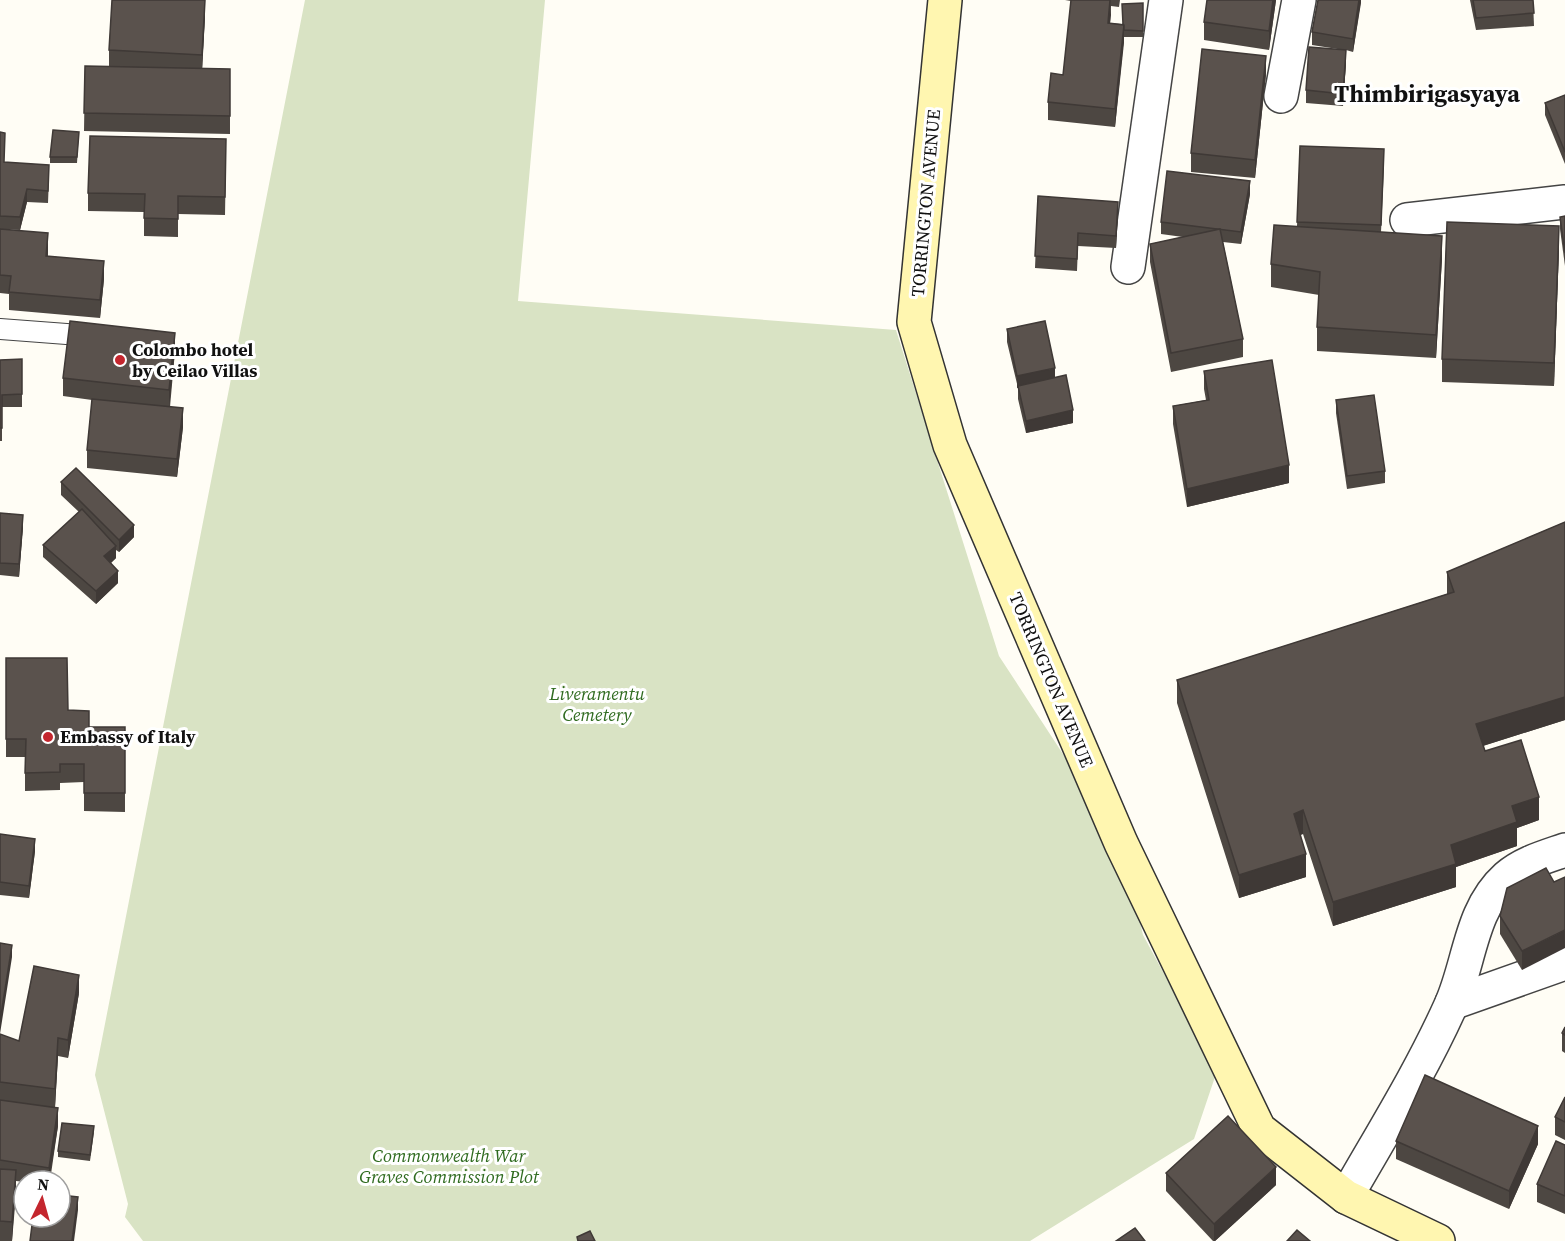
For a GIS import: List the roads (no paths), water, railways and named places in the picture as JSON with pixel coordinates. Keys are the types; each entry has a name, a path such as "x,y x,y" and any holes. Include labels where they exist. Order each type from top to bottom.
{"main road":[{"name":"TORRINGTON AVENUE","path":"945,0 914,322 950,445 1121,843 1259,1129 1346,1197 1438,1241"}],"street":[{"path":"1128,267 1166,0"},
{"path":"1281,96 1299,0"},
{"path":"1407,220 1565,202"},
{"path":"1346,1197 1409,1089 1452,1003 1479,915 1507,877 1536,860 1565,850"},
{"path":"1452,1003 1565,963"}],"lane":[{"path":"0,329 108,336"}],"place":[{"name":"Colombo hotel by Ceilao Villas","path":"120,360"},
{"name":"Embassy of Italy","path":"48,737"}],"district":[{"name":"Thimbirigasyaya","path":"1427,94"}],"park label":[{"name":"Liveramentu Cemetery","path":"597,704"},
{"name":"Commonwealth War Graves Commission Plot","path":"449,1166"}]}
